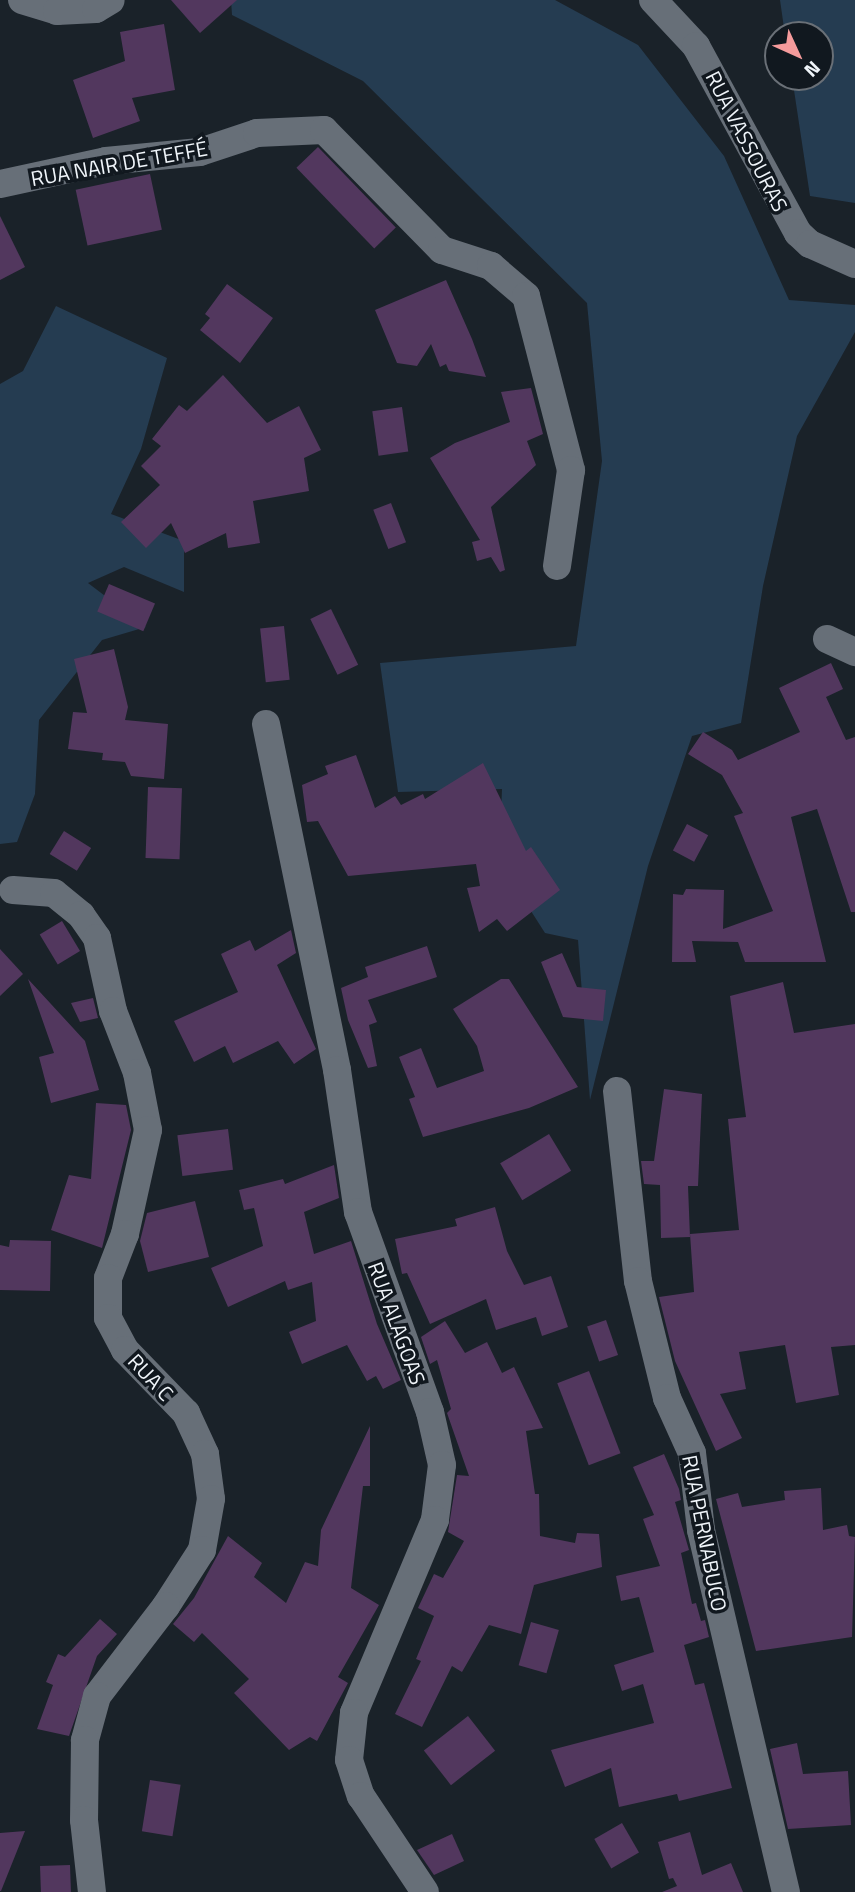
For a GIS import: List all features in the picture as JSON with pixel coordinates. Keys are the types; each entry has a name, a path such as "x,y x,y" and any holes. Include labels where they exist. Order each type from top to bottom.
{"street":[{"path":"22,0 57,11 96,9 111,0"},
{"name":"RUA VASSOURAS","path":"653,0 696,46 798,233 810,244 855,264"},
{"name":"RUA NAIR DE TEFFÉ","path":"0,184 106,161 200,152 257,133 324,130 442,250 491,266 526,296 571,470 557,566"},
{"path":"827,639 855,652"},
{"name":"RUA ALAGOAS","path":"266,724 337,1070 358,1212 430,1412 442,1465 436,1520 354,1713 349,1760 361,1796 425,1892"},
{"name":"RUA C","path":"13,890 54,893 81,915 97,938 113,1011 137,1073 148,1130 125,1234 108,1278 108,1318 125,1350 186,1413 205,1454 211,1499 202,1550 166,1606 97,1696 85,1740 84,1820 92,1892"},
{"name":"RUA PERNABUCO","path":"617,1091 638,1281 667,1398 692,1452 701,1530 786,1892"}],"shaded area":[{"path":"231,0 555,0 638,45 724,156 789,300 855,305 855,332 797,436 763,586 741,723 692,736 648,866 590,1100 578,940 545,933 499,861 502,789 398,792 380,663 576,646 602,461 587,303 363,81 232,15"},
{"path":"780,0 855,0 855,203 810,196 794,91 834,91 834,21 783,21"},
{"path":"56,306 167,358 141,449 111,514 184,541 184,592 124,567 88,583 146,627 102,640 39,720 35,794 17,842 0,844 0,384 23,371"}],"building":[{"path":"171,0 237,0 200,33"},
{"path":"164,24 175,90 132,98 140,121 93,138 73,80 125,61 120,32"},
{"path":"318,147 396,228 374,248 296,168"},
{"path":"150,174 162,230 88,246 76,190"},
{"path":"0,216 25,267 0,280"},
{"path":"446,280 486,377 449,371 446,364 440,367 431,344 417,366 397,363 375,310"},
{"path":"227,284 273,318 240,363 200,330 210,318 205,314"},
{"path":"223,375 267,423 299,406 321,450 304,458 309,491 253,501 260,543 228,548 226,533 185,553 171,523 146,548 121,522 160,485 141,466 161,446 152,439 179,405 187,411"},
{"path":"531,388 543,434 527,441 536,465 491,507 505,570 500,572 491,557 477,561 472,542 480,540 430,458 455,443 510,422 501,392"},
{"path":"402,407 408,452 379,456 372,411"},
{"path":"391,503 406,542 388,549 373,510"},
{"path":"109,584 155,604 143,631 97,612"},
{"path":"331,609 358,665 338,675 310,619"},
{"path":"284,626 290,680 266,682 260,629"},
{"path":"114,649 128,707 125,720 168,724 164,779 131,776 125,762 102,760 103,753 68,749 73,712 87,713 74,659"},
{"path":"831,663 843,689 826,697 846,740 855,737 855,912 851,912 817,809 791,817 826,962 745,962 738,942 692,941 696,962 672,962 673,894 683,895 686,889 724,890 723,929 773,911 734,816 743,813 722,775 688,754 703,732 732,750 738,760 800,732 779,688"},
{"path":"356,755 375,808 395,796 401,805 423,794 425,799 483,763 526,851 531,847 560,890 507,931 497,919 479,932 467,888 480,886 476,864 348,876 318,821 307,822 302,785 328,774 325,766"},
{"path":"148,787 182,788 180,859 146,858"},
{"path":"687,824 708,835 694,862 673,850"},
{"path":"64,831 91,848 77,871 50,854"},
{"path":"62,921 80,951 58,964 40,934"},
{"path":"291,930 296,953 277,965 316,1049 294,1064 278,1041 233,1063 225,1046 194,1062 174,1021 238,992 221,954 250,940 255,951"},
{"path":"427,946 437,977 368,1000 377,1022 369,1025 377,1066 368,1068 348,1020 341,988 368,977 365,967"},
{"path":"0,949 23,974 0,996"},
{"path":"562,953 577,987 606,990 603,1021 563,1017 541,962"},
{"path":"28,979 85,1041 99,1090 51,1103 39,1057 54,1053"},
{"path":"501,979 509,979 578,1087 529,1108 423,1137 409,1099 415,1097 399,1057 421,1048 437,1088 484,1071 477,1046 453,1009"},
{"path":"783,982 794,1033 855,1024 855,1345 831,1347 839,1395 796,1403 785,1345 739,1352 746,1389 720,1394 742,1438 716,1451 675,1361 659,1297 694,1292 690,1234 739,1230 728,1119 746,1117 730,996"},
{"path":"93,998 98,1018 80,1022 71,1003"},
{"path":"664,1089 702,1094 698,1186 688,1186 690,1237 661,1238 660,1185 644,1184 641,1161 654,1161"},
{"path":"96,1103 126,1105 131,1130 102,1248 51,1230 69,1175 91,1179"},
{"path":"228,1129 233,1170 182,1176 177,1135"},
{"path":"549,1134 571,1171 522,1200 500,1163"},
{"path":"334,1165 339,1198 304,1212 314,1254 351,1241 377,1324 401,1380 383,1389 376,1376 367,1381 347,1345 302,1364 289,1332 316,1321 312,1282 288,1290 285,1281 228,1307 211,1268 263,1246 254,1208 244,1210 239,1190 283,1179 285,1184"},
{"path":"195,1201 209,1257 148,1272 140,1241 147,1213"},
{"path":"495,1207 507,1251 524,1285 551,1276 568,1327 542,1336 536,1317 496,1330 486,1299 430,1324 407,1273 402,1274 395,1239 457,1226 455,1219"},
{"path":"10,1240 51,1241 50,1291 0,1290 0,1245 9,1247"},
{"path":"606,1320 618,1355 599,1361 587,1327"},
{"path":"445,1321 465,1353 487,1342 502,1373 514,1367 543,1428 526,1431 535,1494 539,1494 540,1536 575,1543 577,1533 599,1534 602,1567 534,1585 521,1634 489,1625 462,1672 452,1666 422,1727 395,1714 421,1661 416,1659 434,1616 418,1608 434,1574 443,1578 464,1541 448,1532 457,1475 469,1476 447,1413 451,1409 437,1360 430,1364 421,1337"},
{"path":"589,1371 621,1453 589,1465 557,1383"},
{"path":"370,1426 370,1486 363,1486 351,1588 379,1605 338,1677 348,1683 317,1741 310,1737 289,1750 234,1693 249,1679 202,1633 194,1642 173,1624 194,1598 228,1536 262,1563 254,1577 286,1603 305,1562 318,1566 321,1530"},
{"path":"664,1454 679,1489 681,1500 675,1502 689,1550 681,1553 692,1604 696,1603 701,1621 705,1620 709,1637 684,1645 695,1685 704,1683 732,1788 679,1801 677,1794 619,1807 611,1768 565,1787 551,1750 654,1723 643,1684 622,1691 614,1665 654,1652 639,1597 621,1601 616,1576 660,1566 643,1519 654,1515 633,1467"},
{"path":"821,1488 823,1530 847,1525 849,1536 855,1537 852,1637 756,1651 716,1499 738,1493 742,1507 785,1500 784,1491"},
{"path":"100,1619 117,1634 97,1656 69,1736 37,1729 53,1685 46,1682 58,1654 65,1657"},
{"path":"531,1622 559,1630 546,1673 519,1665"},
{"path":"468,1716 495,1751 451,1785 424,1750"},
{"path":"797,1743 803,1774 848,1771 851,1825 788,1829 770,1749"},
{"path":"150,1780 181,1785 172,1836 142,1831"},
{"path":"622,1823 639,1852 611,1868 594,1839"},
{"path":"25,1831 1,1891 0,1891 0,1833"},
{"path":"690,1832 702,1875 731,1863 743,1892 662,1892 677,1886 673,1878 669,1879 658,1842"},
{"path":"452,1834 464,1861 434,1875 417,1850"},
{"path":"70,1865 71,1892 41,1892 40,1866"}]}
